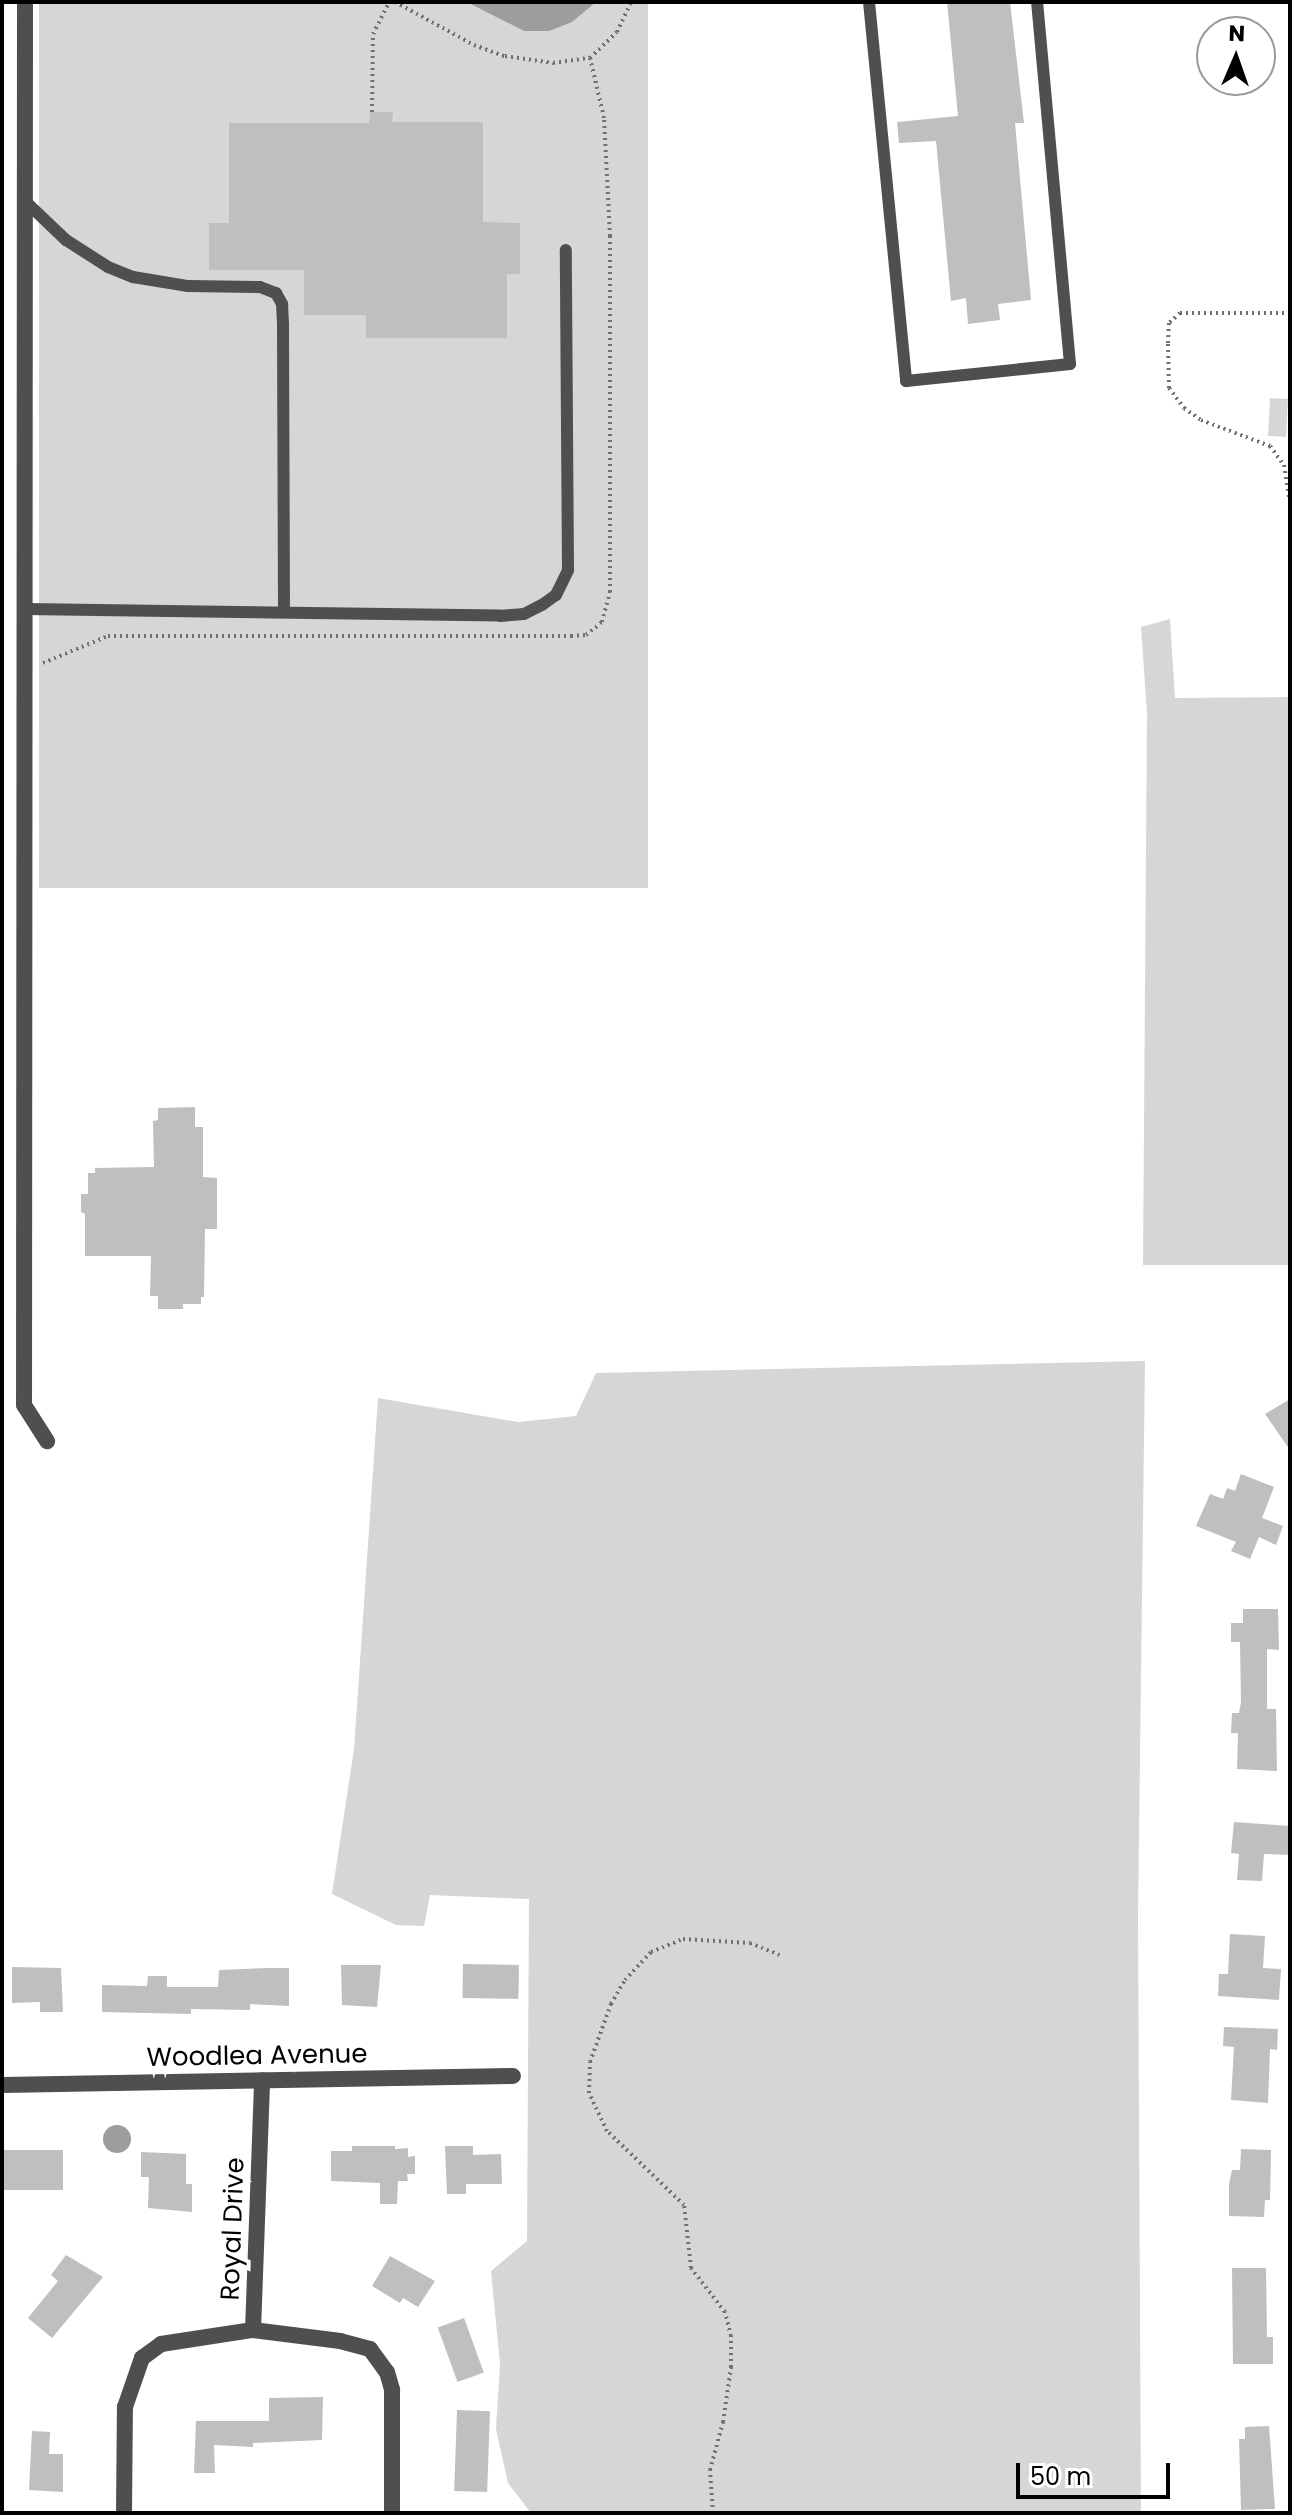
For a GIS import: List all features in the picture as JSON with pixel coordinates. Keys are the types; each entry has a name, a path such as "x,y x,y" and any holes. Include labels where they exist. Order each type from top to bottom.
{"street":[{"path":"25,2 24,1405 47,1441"},
{"name":"Woodlea Avenue","path":"2,2085 513,2076"},
{"name":"Royal Drive","path":"262,2080 253,2330 340,2341 370,2349 387,2372 392,2390 392,2513"},
{"path":"124,2513 125,2407 142,2358 161,2344 253,2330"}],"lane":[{"path":"869,2 906,381 1070,364 1037,2"},
{"path":"25,201 66,240 108,267 133,277 188,286 260,287 276,293 282,304 284,612"},
{"path":"26,609 500,616 524,614 556,595 568,570 566,250"}],"path":[{"path":"372,112 373,34 392,2 474,45 505,56 553,63 590,58 617,32 631,2"},
{"path":"43,663 108,636 571,636 586,635 602,622 610,592 610,236 604,118 590,58"},
{"path":"1290,313 1180,313 1169,323 1168,344 1169,388 1184,408 1201,420 1270,446 1284,465 1290,501"},
{"path":"1290,665 1290,675"},
{"path":"713,2513 710,2470 723,2422 731,2367 731,2336 725,2312 691,2268 684,2205 607,2131 589,2093 590,2062 611,2004 625,1980 651,1952 683,1939 750,1943 780,1955"}],"shaded area":[{"path":"39,2 648,2 648,888 39,888"},
{"path":"467,2 596,2 572,22 549,31 524,31"},
{"path":"1270,398 1288,399 1286,437 1268,436"},
{"path":"1170,619 1175,698 1290,697 1290,1265 1143,1265 1147,713 1141,627"},
{"path":"1145,1361 1138,1915 1141,2513 531,2513 508,2483 496,2429 500,2364 491,2271 527,2241 529,1899 430,1895 424,1926 396,1925 332,1894 354,1749 378,1398 518,1422 576,1416 596,1373"},
{"path":"117,2125 127,2129 131,2139 127,2149 117,2153 107,2149 103,2139 107,2129"}],"building":[{"path":"947,2 1010,2 1024,123 1015,123 1031,300 998,304 1000,320 968,324 966,298 951,301 936,141 899,143 897,122 958,116"},
{"path":"370,112 393,112 392,122 483,122 483,222 520,223 520,274 507,274 507,338 366,338 366,315 304,315 304,270 209,270 209,223 229,223 229,123 369,123"},
{"path":"195,1107 195,1127 203,1127 203,1177 217,1178 217,1229 205,1229 204,1297 201,1297 201,1304 183,1304 183,1309 158,1309 158,1296 150,1296 151,1256 85,1256 85,1214 81,1212 81,1194 88,1194 88,1173 95,1173 95,1168 154,1167 153,1121 158,1120 158,1108"},
{"path":"1290,1399 1290,1450 1265,1414"},
{"path":"1241,1474 1274,1487 1262,1518 1283,1526 1276,1545 1259,1537 1250,1559 1231,1551 1236,1542 1196,1526 1210,1494 1223,1499 1227,1488 1235,1491"},
{"path":"1243,1609 1278,1609 1279,1650 1267,1649 1267,1709 1276,1709 1277,1771 1237,1769 1238,1733 1231,1733 1232,1713 1239,1713 1241,1702 1240,1642 1231,1642 1231,1623 1243,1623"},
{"path":"1234,1822 1290,1826 1290,1855 1264,1854 1262,1881 1237,1880 1239,1854 1231,1853"},
{"path":"1230,1934 1265,1936 1263,1968 1281,1969 1279,2000 1218,1996 1219,1974 1228,1974"},
{"path":"463,1964 519,1965 518,1999 462,1998"},
{"path":"341,1965 381,1965 377,2007 342,2005"},
{"path":"12,1967 61,1968 63,2012 40,2012 40,2002 12,2003"},
{"path":"289,1968 289,2006 250,2004 250,2010 191,2009 191,2014 102,2012 102,1985 147,1986 148,1976 167,1976 167,1987 218,1987 219,1970"},
{"path":"1224,2027 1278,2029 1277,2050 1270,2049 1268,2103 1231,2100 1234,2047 1223,2046"},
{"path":"352,2146 408,2148 408,2157 415,2156 415,2174 407,2174 408,2181 398,2181 397,2204 380,2204 380,2183 331,2181 331,2151 352,2151"},
{"path":"445,2146 473,2146 473,2155 501,2154 502,2184 466,2184 466,2194 447,2194"},
{"path":"1241,2149 1271,2150 1270,2200 1265,2200 1264,2217 1229,2216 1229,2184 1232,2170 1240,2170"},
{"path":"2,2150 63,2150 63,2190 2,2190"},
{"path":"141,2152 186,2154 186,2184 192,2184 192,2212 148,2208 149,2177 141,2177"},
{"path":"66,2255 103,2277 52,2338 28,2318 58,2281 51,2275"},
{"path":"390,2256 435,2281 418,2307 403,2298 400,2303 372,2286"},
{"path":"1232,2268 1266,2268 1267,2337 1273,2337 1273,2364 1233,2364"},
{"path":"464,2318 484,2373 458,2382 438,2328"},
{"path":"323,2397 322,2440 253,2443 253,2447 214,2445 215,2473 194,2473 196,2421 269,2421 269,2398"},
{"path":"457,2410 490,2411 487,2492 454,2491"},
{"path":"1269,2426 1275,2509 1241,2510 1239,2439 1245,2439 1245,2427"},
{"path":"32,2431 50,2432 49,2454 63,2454 63,2492 29,2490"}]}
